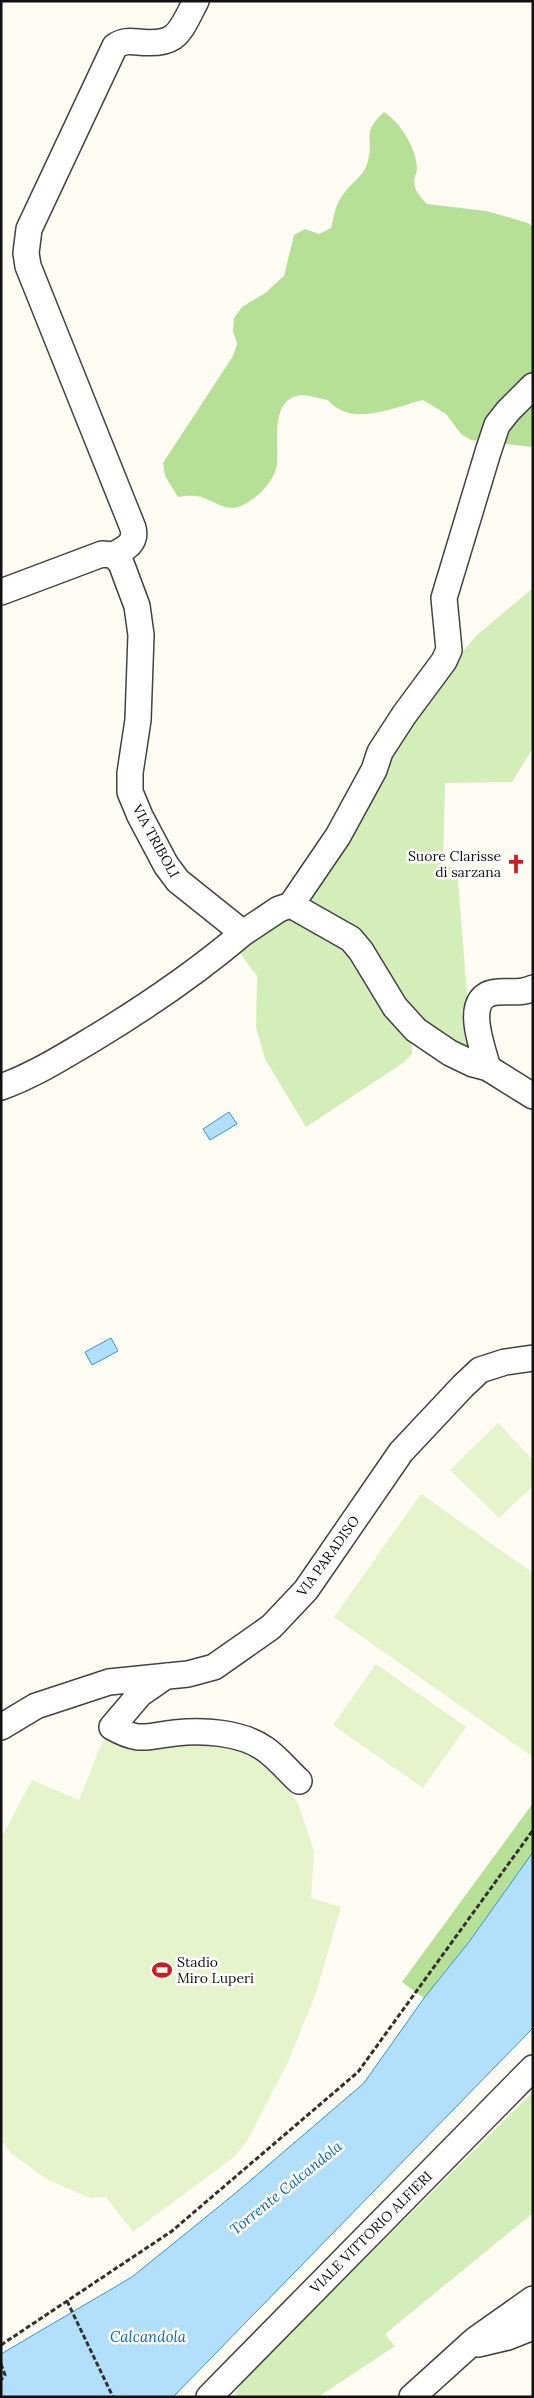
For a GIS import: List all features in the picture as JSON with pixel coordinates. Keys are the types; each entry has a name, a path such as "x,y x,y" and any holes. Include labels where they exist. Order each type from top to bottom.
{"street":[{"path":"1,592 102,554 113,556 130,544 135,534 28,266 26,253 29,229 115,46 129,41 157,44 172,39 196,1"},
{"path":"1,1086 38,1072 142,1009 206,965 243,933 279,909 291,906 338,836 374,770 380,752 444,662 449,650 444,598 488,452 497,425 508,410 533,386"},
{"name":"VIA TRIBOLI","path":"113,556 121,563 132,588 137,606 140,635 138,720 130,773 130,792 148,832 178,881 243,933"},
{"path":"291,906 351,939 362,951 395,1007 416,1030 450,1053 473,1064 488,1068 533,1096"},
{"path":"488,1068 481,1044 476,1009 480,1000 489,993 524,992 533,988"},
{"name":"VIA PARADISO","path":"1,1727 36,1706 110,1682 188,1674 214,1667 271,1627 306,1590 402,1452 462,1386 480,1370 505,1362 533,1358"},
{"path":"166,1676 140,1694 112,1727 139,1739 201,1731 232,1735 266,1749 299,1781"},
{"name":"VIALE VITTORIO ALFIERI","path":"209,2397 533,2068"},
{"path":"412,2397 469,2346 533,2299"},
{"path":"469,2346 508,2337 533,2327"}],"path":[{"path":"1,2346 172,2232 358,2072 533,1830"},
{"path":"67,2301 113,2397"},
{"path":"1,2364 5,2375 1,2380"}],"green space":[{"path":"384,112 396,122 411,145 417,170 414,181 415,188 427,204 486,211 528,223 533,227 533,447 471,440 461,434 446,414 423,400 373,413 361,414 348,413 337,408 328,400 302,395 292,398 284,404 280,412 277,433 276,470 269,483 259,494 247,503 235,508 225,507 198,496 178,497 165,476 163,463 233,356 237,344 233,331 234,318 242,307 265,293 284,276 294,235 305,229 319,234 331,228 339,200 362,174 366,166 369,153 370,130"},
{"path":"533,588 533,748 512,782 445,783 443,866 457,868 472,1057 432,1034 306,905 385,753 456,659 477,635"},
{"path":"285,913 349,948 412,1045 412,1054 403,1063 306,1127 265,1059 256,1027 257,976 237,949"},
{"path":"498,1423 533,1460 533,1486 499,1518 450,1470"},
{"path":"421,1494 533,1573 533,1757 334,1617"},
{"path":"376,1664 466,1727 423,1788 333,1725"},
{"name":"Stadio Miro Luperi","path":"112,1727 221,1743 252,1757 275,1774 298,1803 314,1852 311,1898 341,1907 316,1993 288,2062 247,2141 234,2157 133,2232 106,2197 90,2198 48,2180 12,2154 1,2140 1,1838 32,1780 79,1800 100,1747"},
{"path":"533,1803 533,1852 469,1942 424,1998 402,1982"},
{"path":"533,2092 533,2213 385,2334 395,2346 318,2397 239,2397 235,2394 245,2378"}],"water":[{"path":"229,1112 237,1124 210,1140 203,1129"},
{"path":"111,1338 118,1351 92,1365 85,1352"},
{"name":"Calcandola","path":"533,1852 533,2028 173,2397 1,2397 1,2354 132,2277 238,2191 364,2083 424,1998 469,1942"}],"place":[{"name":"Suore Clarisse di sarzana","path":"516,864"},
{"name":"Stadio Miro Luperi","path":"162,1970"}],"water label":[{"name":"Torrente Calcandola","path":"286,2188"}]}
